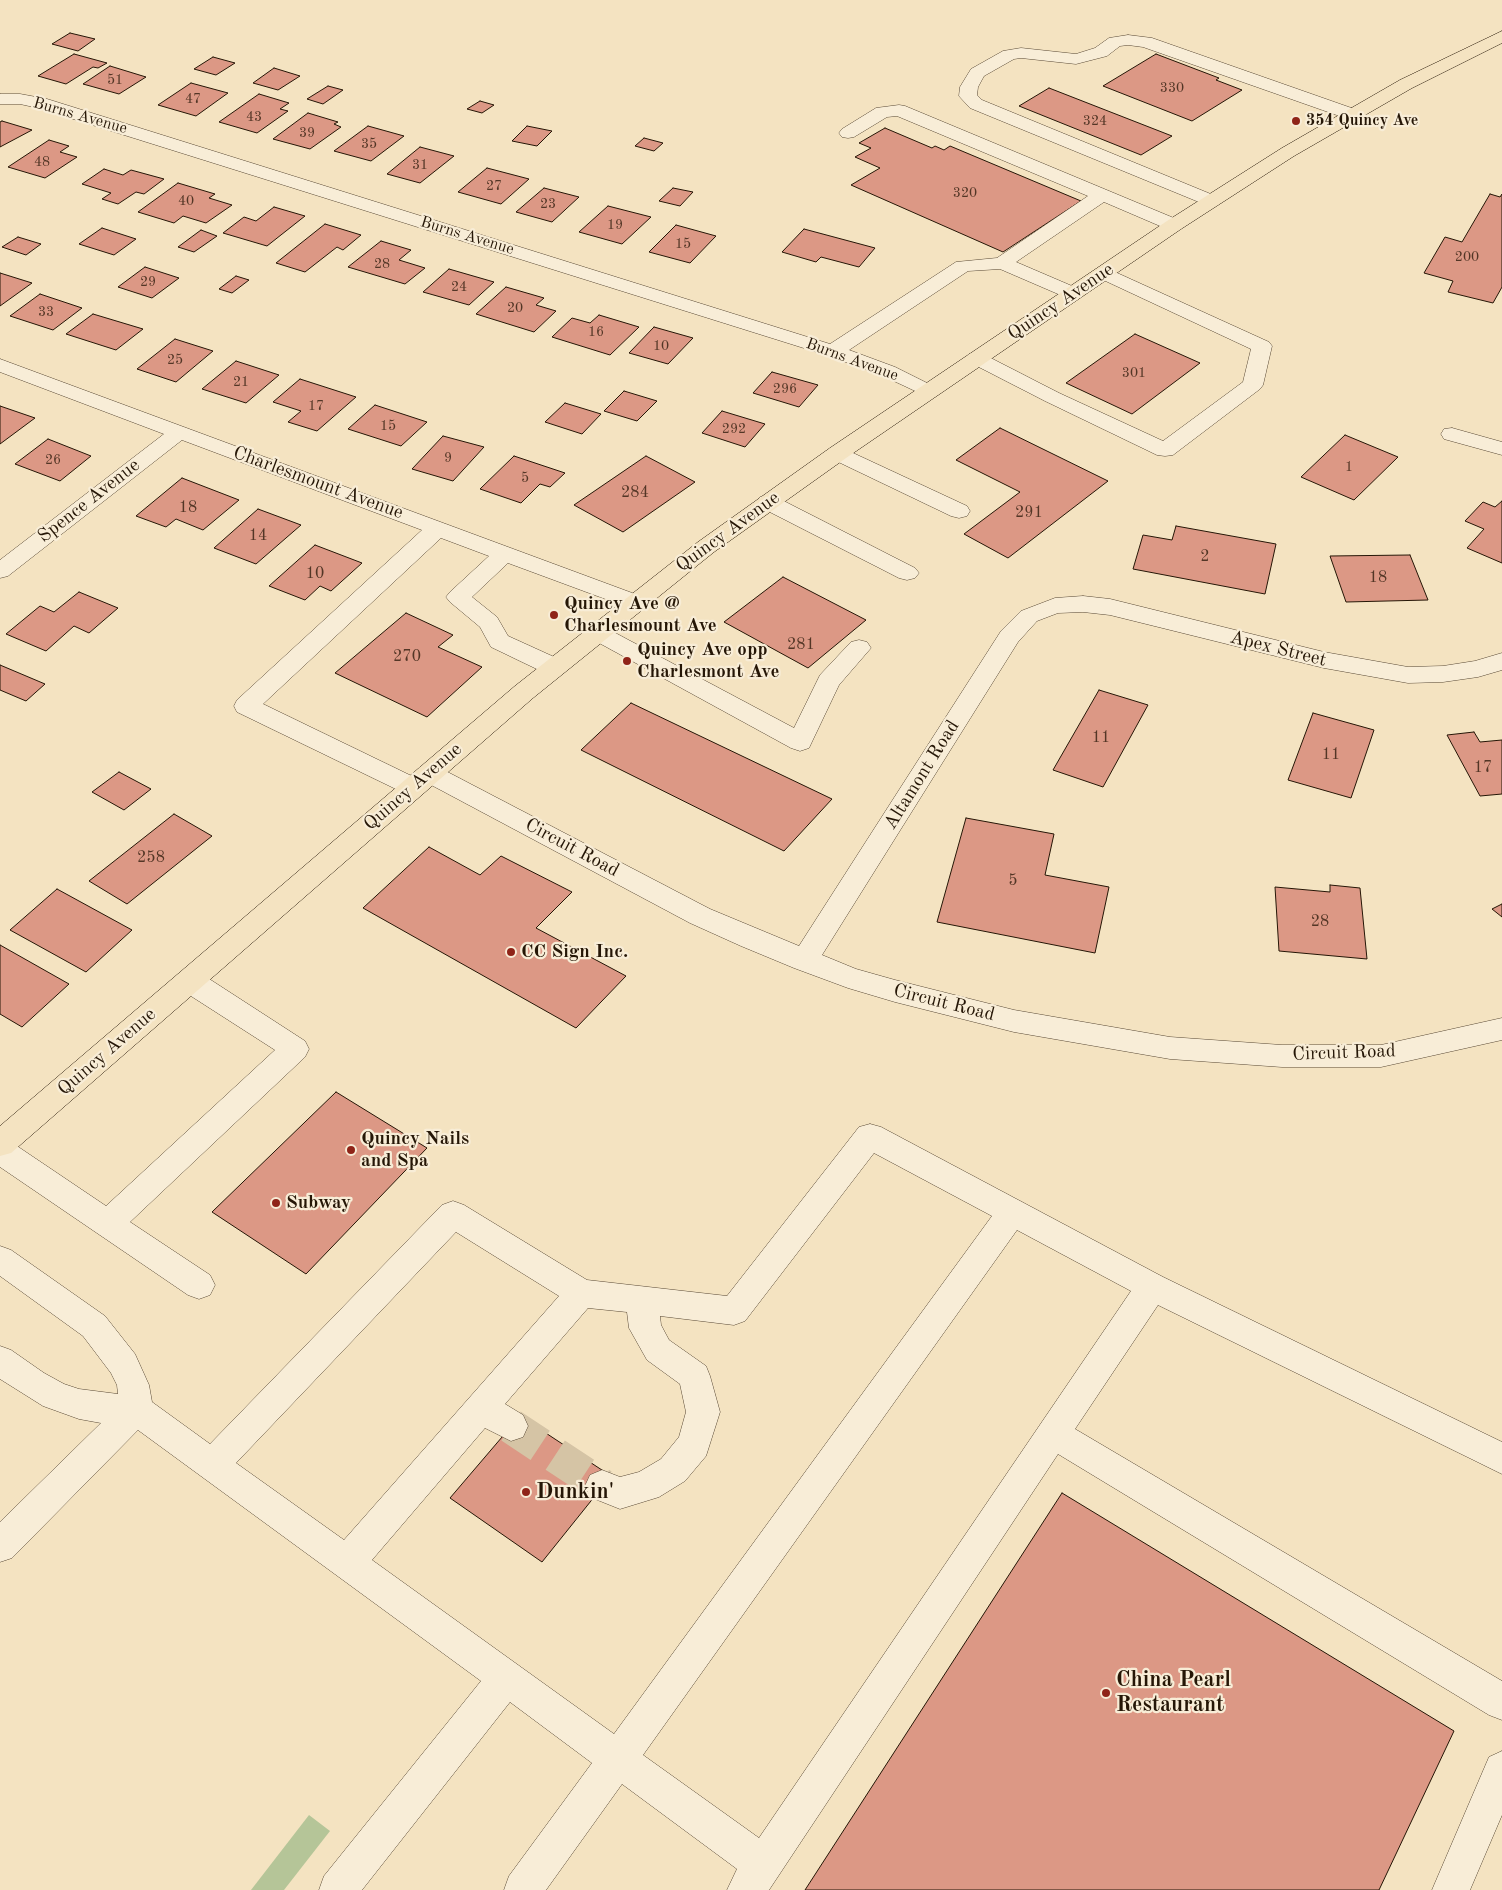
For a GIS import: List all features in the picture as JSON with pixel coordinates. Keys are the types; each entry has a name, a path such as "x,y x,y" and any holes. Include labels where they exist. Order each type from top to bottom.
{"main road":[{"name":"Quincy Avenue","path":"0,1144 554,667 635,602 768,502 1072,293 1288,152 1406,84 1502,36"}],"street":[{"path":"1211,202 976,104 968,96 969,87 977,73 1009,55 1020,53 1076,59 1101,52 1116,42 1128,40 1146,42 1354,115"},
{"name":"Burns Avenue","path":"0,99 20,99 41,103 833,351 888,371 928,391"},
{"path":"848,133 882,112 899,110 1174,225"},
{"path":"833,351 963,266 1002,262 1102,195"},
{"path":"1002,262 1072,293"},
{"path":"976,358 1052,397 1165,450 1253,385 1262,346 1104,273"},
{"name":"Charlesmount Avenue","path":"0,365 635,602"},
{"name":"Spence Avenue","path":"0,571 179,432"},
{"path":"1452,434 1502,449"},
{"path":"838,453 959,511"},
{"path":"768,502 907,572"},
{"name":"Circuit Road","path":"438,528 246,706 421,780 700,916 804,961 894,991 1014,1021 1170,1048 1282,1056 1382,1056 1501,1030"},
{"path":"505,553 458,597 489,622 499,641 554,667"},
{"name":"Apex Street","path":"1055,606 1083,604 1110,607 1324,660 1408,675 1443,674 1478,669 1502,660"},
{"name":"Altamont Road","path":"804,961 1009,636 1029,616 1055,606"},
{"path":"598,633 800,742 828,681 859,648"},
{"path":"108,1223 295,1049 190,981"},
{"path":"212,1465 453,1214 581,1293 734,1312 870,1136 1152,1288 1502,1460"},
{"path":"0,1151 198,1285"},
{"path":"523,1890 1012,1212"},
{"path":"0,1259 94,1326 124,1364 132,1385 136,1410"},
{"path":"0,1360 32,1383 55,1396 79,1404 136,1410 618,1758 754,1877 1152,1288"},
{"path":"347,1563 581,1293"},
{"path":"602,1486 620,1493 647,1486 674,1470 694,1445 703,1412 694,1376 658,1350 645,1328 642,1302"},
{"path":"482,1408 511,1426"},
{"path":"0,1546 136,1410"},
{"path":"1054,1434 1502,1702"},
{"path":"338,1890 506,1678"},
{"path":"1451,1890 1502,1770"}],"green space":[{"path":"309,1815 330,1831 284,1890 251,1890"}],"building":[{"path":"70,33 95,39 78,51 52,44"},
{"path":"74,54 107,63 98,68 93,67 66,84 38,76"},
{"path":"1156,54 1219,78 1216,80 1242,90 1192,121 1103,86"},
{"path":"213,57 235,63 216,75 194,69"},
{"path":"110,66 146,77 119,94 83,84"},
{"path":"274,68 300,76 278,90 253,83"},
{"path":"191,83 228,93 196,116 158,105"},
{"path":"328,86 343,90 323,104 307,99"},
{"path":"1049,88 1172,136 1141,155 1019,106"},
{"path":"259,94 289,103 280,109 288,111 257,133 219,122"},
{"path":"480,101 494,105 482,113 467,109"},
{"path":"308,113 338,122 334,124 341,127 310,149 273,139"},
{"path":"0,122 32,130 0,147"},
{"path":"368,126 404,136 371,161 334,151"},
{"path":"527,126 552,131 537,146 512,141"},
{"path":"885,128 932,148 935,146 944,150 950,146 1081,201 1003,252 851,185 880,168 855,157 871,148 859,143"},
{"path":"644,138 663,143 654,151 635,146"},
{"path":"49,140 69,146 60,152 77,157 45,178 8,167"},
{"path":"420,147 454,156 420,183 387,174"},
{"path":"487,168 529,179 501,204 458,192"},
{"path":"104,169 123,175 131,170 164,179 144,194 136,192 118,204 102,199 111,193 82,184"},
{"path":"178,183 215,194 209,198 232,205 206,223 183,216 174,223 138,212"},
{"path":"544,188 579,197 552,222 516,212"},
{"path":"673,188 693,192 680,206 659,201"},
{"path":"1490,194 1500,197 1502,194 1502,287 1493,303 1448,292 1453,281 1424,273 1445,237 1462,242"},
{"path":"608,206 651,217 622,244 579,232"},
{"path":"274,207 305,216 267,246 223,233 244,217 256,221"},
{"path":"325,224 361,235 343,250 337,247 305,272 276,263"},
{"path":"676,225 716,236 690,263 649,252"},
{"path":"102,228 136,239 114,255 79,244"},
{"path":"804,229 875,248 859,267 821,257 816,262 782,252"},
{"path":"201,230 217,236 194,252 178,247"},
{"path":"18,237 41,244 26,255 2,247"},
{"path":"381,241 411,250 399,260 425,268 405,284 348,267"},
{"path":"145,267 179,278 152,298 118,287"},
{"path":"449,269 494,282 469,305 423,292"},
{"path":"0,273 32,283 0,306"},
{"path":"236,276 249,280 232,293 219,289"},
{"path":"506,287 544,298 536,305 556,311 534,332 476,314"},
{"path":"40,294 82,308 53,330 10,316"},
{"path":"93,314 143,329 116,350 66,334"},
{"path":"599,315 639,327 610,355 552,337 572,318 590,323"},
{"path":"654,327 693,338 668,364 629,353"},
{"path":"1135,334 1200,363 1132,414 1066,383"},
{"path":"175,339 213,351 176,382 137,369"},
{"path":"236,361 279,375 246,403 202,389"},
{"path":"772,372 818,385 799,407 753,393"},
{"path":"300,379 356,397 317,431 288,422 301,411 273,402"},
{"path":"624,391 657,401 637,421 604,411"},
{"path":"565,403 601,414 582,434 545,422"},
{"path":"375,405 427,422 401,446 348,429"},
{"path":"0,406 35,418 0,444"},
{"path":"722,411 765,424 745,447 702,433"},
{"path":"1000,428 1108,481 1008,558 964,534 1020,492 956,460"},
{"path":"1345,435 1398,457 1354,500 1301,477"},
{"path":"443,436 484,447 453,481 412,469"},
{"path":"48,439 91,456 60,481 15,464"},
{"path":"514,456 565,473 550,487 540,484 521,503 480,489"},
{"path":"646,456 695,482 623,532 574,505"},
{"path":"182,478 239,500 203,530 176,519 166,527 136,516"},
{"path":"1502,501 1502,563 1467,548 1484,529 1465,521 1483,502 1495,507"},
{"path":"258,509 301,525 256,564 214,548"},
{"path":"1176,526 1276,544 1265,594 1133,569 1143,535 1172,540"},
{"path":"315,545 362,563 331,591 320,586 305,600 269,586"},
{"path":"1410,555 1428,600 1346,602 1330,556"},
{"path":"783,577 866,620 808,668 724,622"},
{"path":"79,592 118,608 89,633 74,626 46,651 6,634 40,606 54,612"},
{"path":"406,613 453,635 438,647 482,667 427,717 335,673"},
{"path":"0,665 45,684 26,701 0,690"},
{"path":"1099,690 1148,705 1103,787 1053,770"},
{"path":"631,703 832,799 784,851 581,750"},
{"path":"1313,713 1374,730 1351,798 1288,780"},
{"path":"1474,732 1480,742 1502,740 1502,794 1480,796 1447,735"},
{"path":"119,772 151,789 124,810 92,792"},
{"path":"174,814 212,836 127,904 89,881"},
{"path":"966,818 1054,834 1045,875 1109,887 1095,953 937,922"},
{"name":"CC Sign Inc.","path":"429,847 480,875 501,856 572,892 536,928 626,976 576,1028 363,908"},
{"path":"1330,885 1360,888 1367,959 1279,951 1275,887 1330,892"},
{"path":"57,889 132,930 86,972 10,930"},
{"path":"1502,904 1502,917 1492,909"},
{"path":"0,945 69,984 22,1027 0,1014"},
{"path":"336,1092 427,1148 306,1274 212,1212"},
{"name":"Dunkin'","path":"520,1416 611,1476 542,1562 450,1498"},
{"path":"1062,1493 1454,1731 1379,1890 805,1890"}],"tunnel":[{"path":"511,1426 602,1486"}],"place":[{"name":"354 Quincy Ave","path":"1296,121"},
{"name":"Quincy Ave @ Charlesmount Ave","path":"554,615"},
{"name":"Quincy Ave opp Charlesmont Ave","path":"627,661"},
{"name":"CC Sign Inc.","path":"511,952"},
{"name":"Quincy Nails and Spa","path":"351,1150"},
{"name":"Subway","path":"276,1203"},
{"name":"Dunkin'","path":"526,1492"},
{"name":"China Pearl Restaurant","path":"1106,1693"}]}
